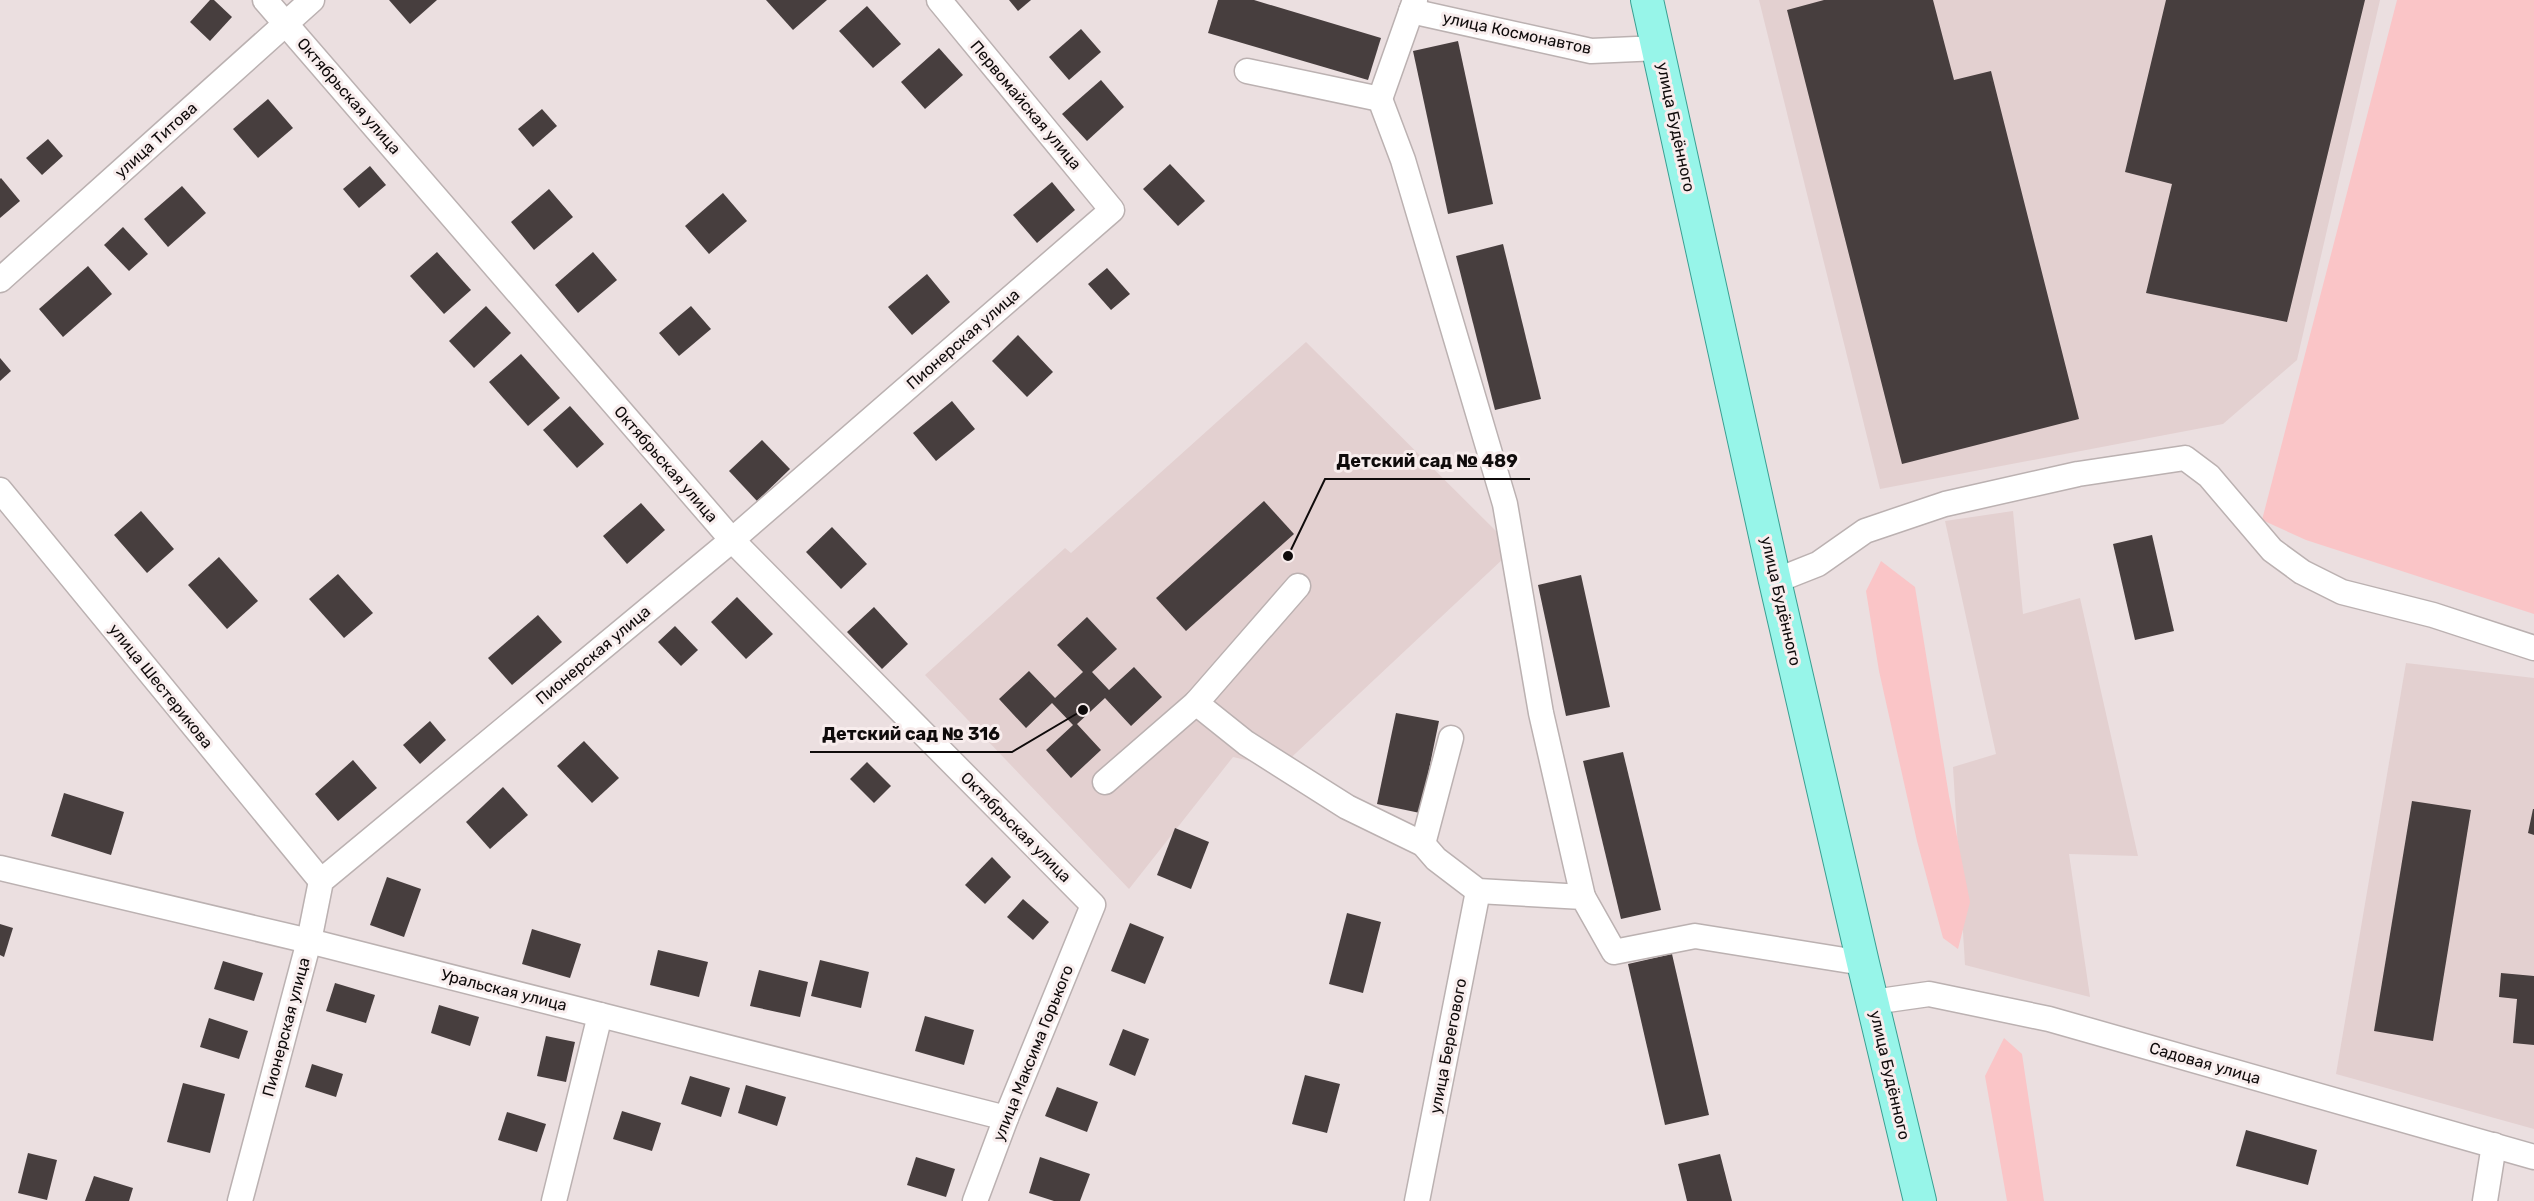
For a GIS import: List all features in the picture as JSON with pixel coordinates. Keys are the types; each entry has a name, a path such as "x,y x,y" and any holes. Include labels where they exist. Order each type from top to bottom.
{"main road":[{"name":"улица Будённого","path":"1647,0 1775,581 1920,1201"}],"street":[{"name":"Октябрьская улица","path":"265,0 732,540 1093,905"},
{"name":"улица Титова","path":"0,280 312,0"},
{"name":"Первомайская улица","path":"939,0 1112,210"},
{"name":"улица Космонавтов","path":"1413,6 1591,51 1659,48"},
{"path":"1413,6 1380,99 1403,160 1505,504 1541,713 1583,897 1614,952 1695,936 1863,963"},
{"path":"1247,71 1380,99"},
{"name":"Пионерская улица","path":"240,1201 309,941 321,881 732,540 1112,210"},
{"path":"1775,581 1818,564 1865,531 1945,504 2078,474 2185,458 2209,476 2272,550 2302,572 2342,592 2433,615 2534,648"},
{"name":"улица Шестерикова","path":"0,490 321,881"},
{"path":"1105,782 1196,703 1298,586"},
{"path":"1196,703 1246,743 1347,807 1423,844 1436,859 1478,891 1583,897"},
{"path":"1423,844 1451,738"},
{"name":"Уральская улица","path":"0,868 309,941 1006,1118"},
{"name":"улица Берегового","path":"1417,1201 1478,891"},
{"name":"улица Максима Горького","path":"975,1201 1006,1118 1093,905"},
{"name":"Садовая улица","path":"1873,1002 1929,994 2049,1019 2534,1157"},
{"path":"554,1201 600,1015"},
{"path":"2485,1201 2494,1145"}],"shaded area":[{"path":"1759,0 2380,0 2297,360 2223,424 1880,489"},
{"path":"2397,0 2534,0 2534,614 2306,540 2262,520"},
{"path":"1306,342 1501,536 1504,558 1280,768 1233,757 1129,889 925,675 1065,548 1071,553"},
{"path":"2013,511 2023,614 2080,598 2138,856 2069,854 2090,997 1965,965 1953,767 1996,754 1945,521"},
{"path":"1881,561 1915,587 1949,796 1970,902 1958,949 1943,938 1917,841 1879,671 1866,591"},
{"path":"2406,663 2534,678 2534,1129 2336,1074"},
{"path":"2004,1038 2022,1054 2044,1201 2007,1201 1985,1076"}],"building":[{"path":"210,0 214,0 232,17 210,41 190,22"},
{"path":"389,0 437,0 410,24"},
{"path":"766,0 827,0 793,30"},
{"path":"1009,0 1031,0 1018,11"},
{"path":"1218,0 1254,0 1381,38 1368,80 1208,33"},
{"path":"1824,0 1933,0 1954,80 1991,71 2079,419 1902,464 1787,10"},
{"path":"2166,0 2365,0 2287,322 2146,293 2172,184 2125,172"},
{"path":"867,6 901,44 873,68 839,31"},
{"path":"1081,29 1101,52 1069,80 1049,57"},
{"path":"1458,41 1493,204 1448,214 1413,51"},
{"path":"939,48 963,75 925,109 901,82"},
{"path":"1101,80 1124,107 1087,141 1062,114"},
{"path":"268,99 293,128 258,158 233,129"},
{"path":"542,109 557,126 533,147 518,129"},
{"path":"48,139 63,156 42,175 26,158"},
{"path":"1170,164 1205,201 1178,226 1143,189"},
{"path":"370,166 386,185 359,208 343,189"},
{"path":"0,179 20,201 0,218"},
{"path":"1052,182 1075,210 1037,243 1013,215"},
{"path":"182,186 206,213 168,247 144,219"},
{"path":"549,189 573,217 534,250 511,222"},
{"path":"723,193 747,221 709,254 685,226"},
{"path":"123,227 148,254 129,271 104,245"},
{"path":"1503,244 1541,399 1495,410 1456,256"},
{"path":"437,252 471,290 444,314 410,276"},
{"path":"593,252 617,280 578,313 555,285"},
{"path":"88,266 112,294 63,337 39,309"},
{"path":"1107,268 1130,294 1111,310 1088,284"},
{"path":"927,274 950,302 912,335 888,307"},
{"path":"486,306 511,333 474,368 449,341"},
{"path":"691,306 711,329 679,356 659,333"},
{"path":"1018,335 1053,372 1027,397 992,361"},
{"path":"521,354 560,398 528,426 489,382"},
{"path":"0,358 11,371 0,381"},
{"path":"952,401 975,429 936,461 913,433"},
{"path":"570,406 604,444 577,468 543,430"},
{"path":"762,440 790,469 757,501 729,471"},
{"path":"1264,501 1294,534 1186,631 1156,598"},
{"path":"641,503 665,530 627,564 603,536"},
{"path":"141,511 174,549 147,573 114,535"},
{"path":"832,527 867,564 841,589 806,552"},
{"path":"2152,535 2174,631 2135,640 2113,544"},
{"path":"219,557 258,601 227,629 188,585"},
{"path":"338,574 373,613 344,638 309,599"},
{"path":"1581,575 1610,707 1566,716 1538,585"},
{"path":"737,597 773,634 746,659 711,622"},
{"path":"874,607 908,644 882,669 847,632"},
{"path":"538,615 562,642 512,685 488,658"},
{"path":"1087,617 1117,649 1092,672 1109,690 1134,667 1162,697 1131,726 1105,698 1077,724 1101,750 1071,778 1046,750 1073,725 1052,703 1026,728 999,699 1029,671 1055,698 1083,672 1057,645"},
{"path":"675,626 698,650 681,666 658,642"},
{"path":"1396,713 1439,721 1420,813 1377,804"},
{"path":"430,721 446,740 420,764 403,745"},
{"path":"584,741 619,778 592,803 557,766"},
{"path":"1623,752 1661,910 1621,919 1583,761"},
{"path":"353,760 377,788 338,821 315,794"},
{"path":"867,762 891,786 874,803 850,779"},
{"path":"503,787 528,815 490,849 466,822"},
{"path":"64,793 124,812 111,855 51,836"},
{"path":"2412,801 2471,810 2433,1041 2374,1031"},
{"path":"2534,809 2534,835 2528,833"},
{"path":"1175,828 1209,842 1191,889 1157,875"},
{"path":"992,857 1011,877 985,904 965,885"},
{"path":"387,877 421,889 404,937 370,925"},
{"path":"1023,899 1049,922 1033,940 1007,917"},
{"path":"1347,913 1381,922 1363,993 1329,984"},
{"path":"1130,923 1164,937 1145,984 1111,971"},
{"path":"0,924 13,928 4,957 0,955"},
{"path":"532,929 581,944 570,978 522,964"},
{"path":"658,950 708,962 699,997 650,985"},
{"path":"1672,954 1709,1115 1665,1125 1628,964"},
{"path":"820,960 869,972 861,1008 811,996"},
{"path":"223,961 263,973 254,1001 214,989"},
{"path":"759,970 808,982 800,1017 750,1006"},
{"path":"2501,973 2534,976 2534,1045 2513,1043 2517,999 2499,997"},
{"path":"335,983 375,995 366,1023 326,1011"},
{"path":"439,1005 479,1017 470,1046 431,1033"},
{"path":"925,1016 974,1030 964,1065 915,1051"},
{"path":"209,1018 248,1031 239,1059 200,1047"},
{"path":"1123,1029 1149,1039 1135,1076 1109,1065"},
{"path":"546,1036 575,1042 566,1082 537,1076"},
{"path":"312,1064 343,1074 336,1097 305,1087"},
{"path":"1305,1075 1340,1084 1327,1133 1292,1124"},
{"path":"690,1076 730,1088 721,1117 681,1104"},
{"path":"183,1083 225,1094 210,1153 167,1142"},
{"path":"746,1085 786,1097 777,1126 738,1113"},
{"path":"1057,1087 1098,1102 1087,1132 1045,1116"},
{"path":"622,1111 661,1123 652,1151 613,1139"},
{"path":"507,1112 546,1124 537,1152 498,1140"},
{"path":"2246,1130 2317,1150 2308,1185 2236,1166"},
{"path":"28,1153 57,1160 47,1200 18,1193"},
{"path":"1720,1154 1732,1201 1687,1201 1678,1164"},
{"path":"916,1157 955,1169 946,1197 907,1185"},
{"path":"1040,1157 1090,1174 1080,1201 1054,1201 1029,1193"},
{"path":"94,1176 133,1188 129,1201 85,1201"}],"place":[{"name":"Детский сад № 489","path":"1288,556"},
{"name":"Детский сад № 316","path":"1083,710"}]}
